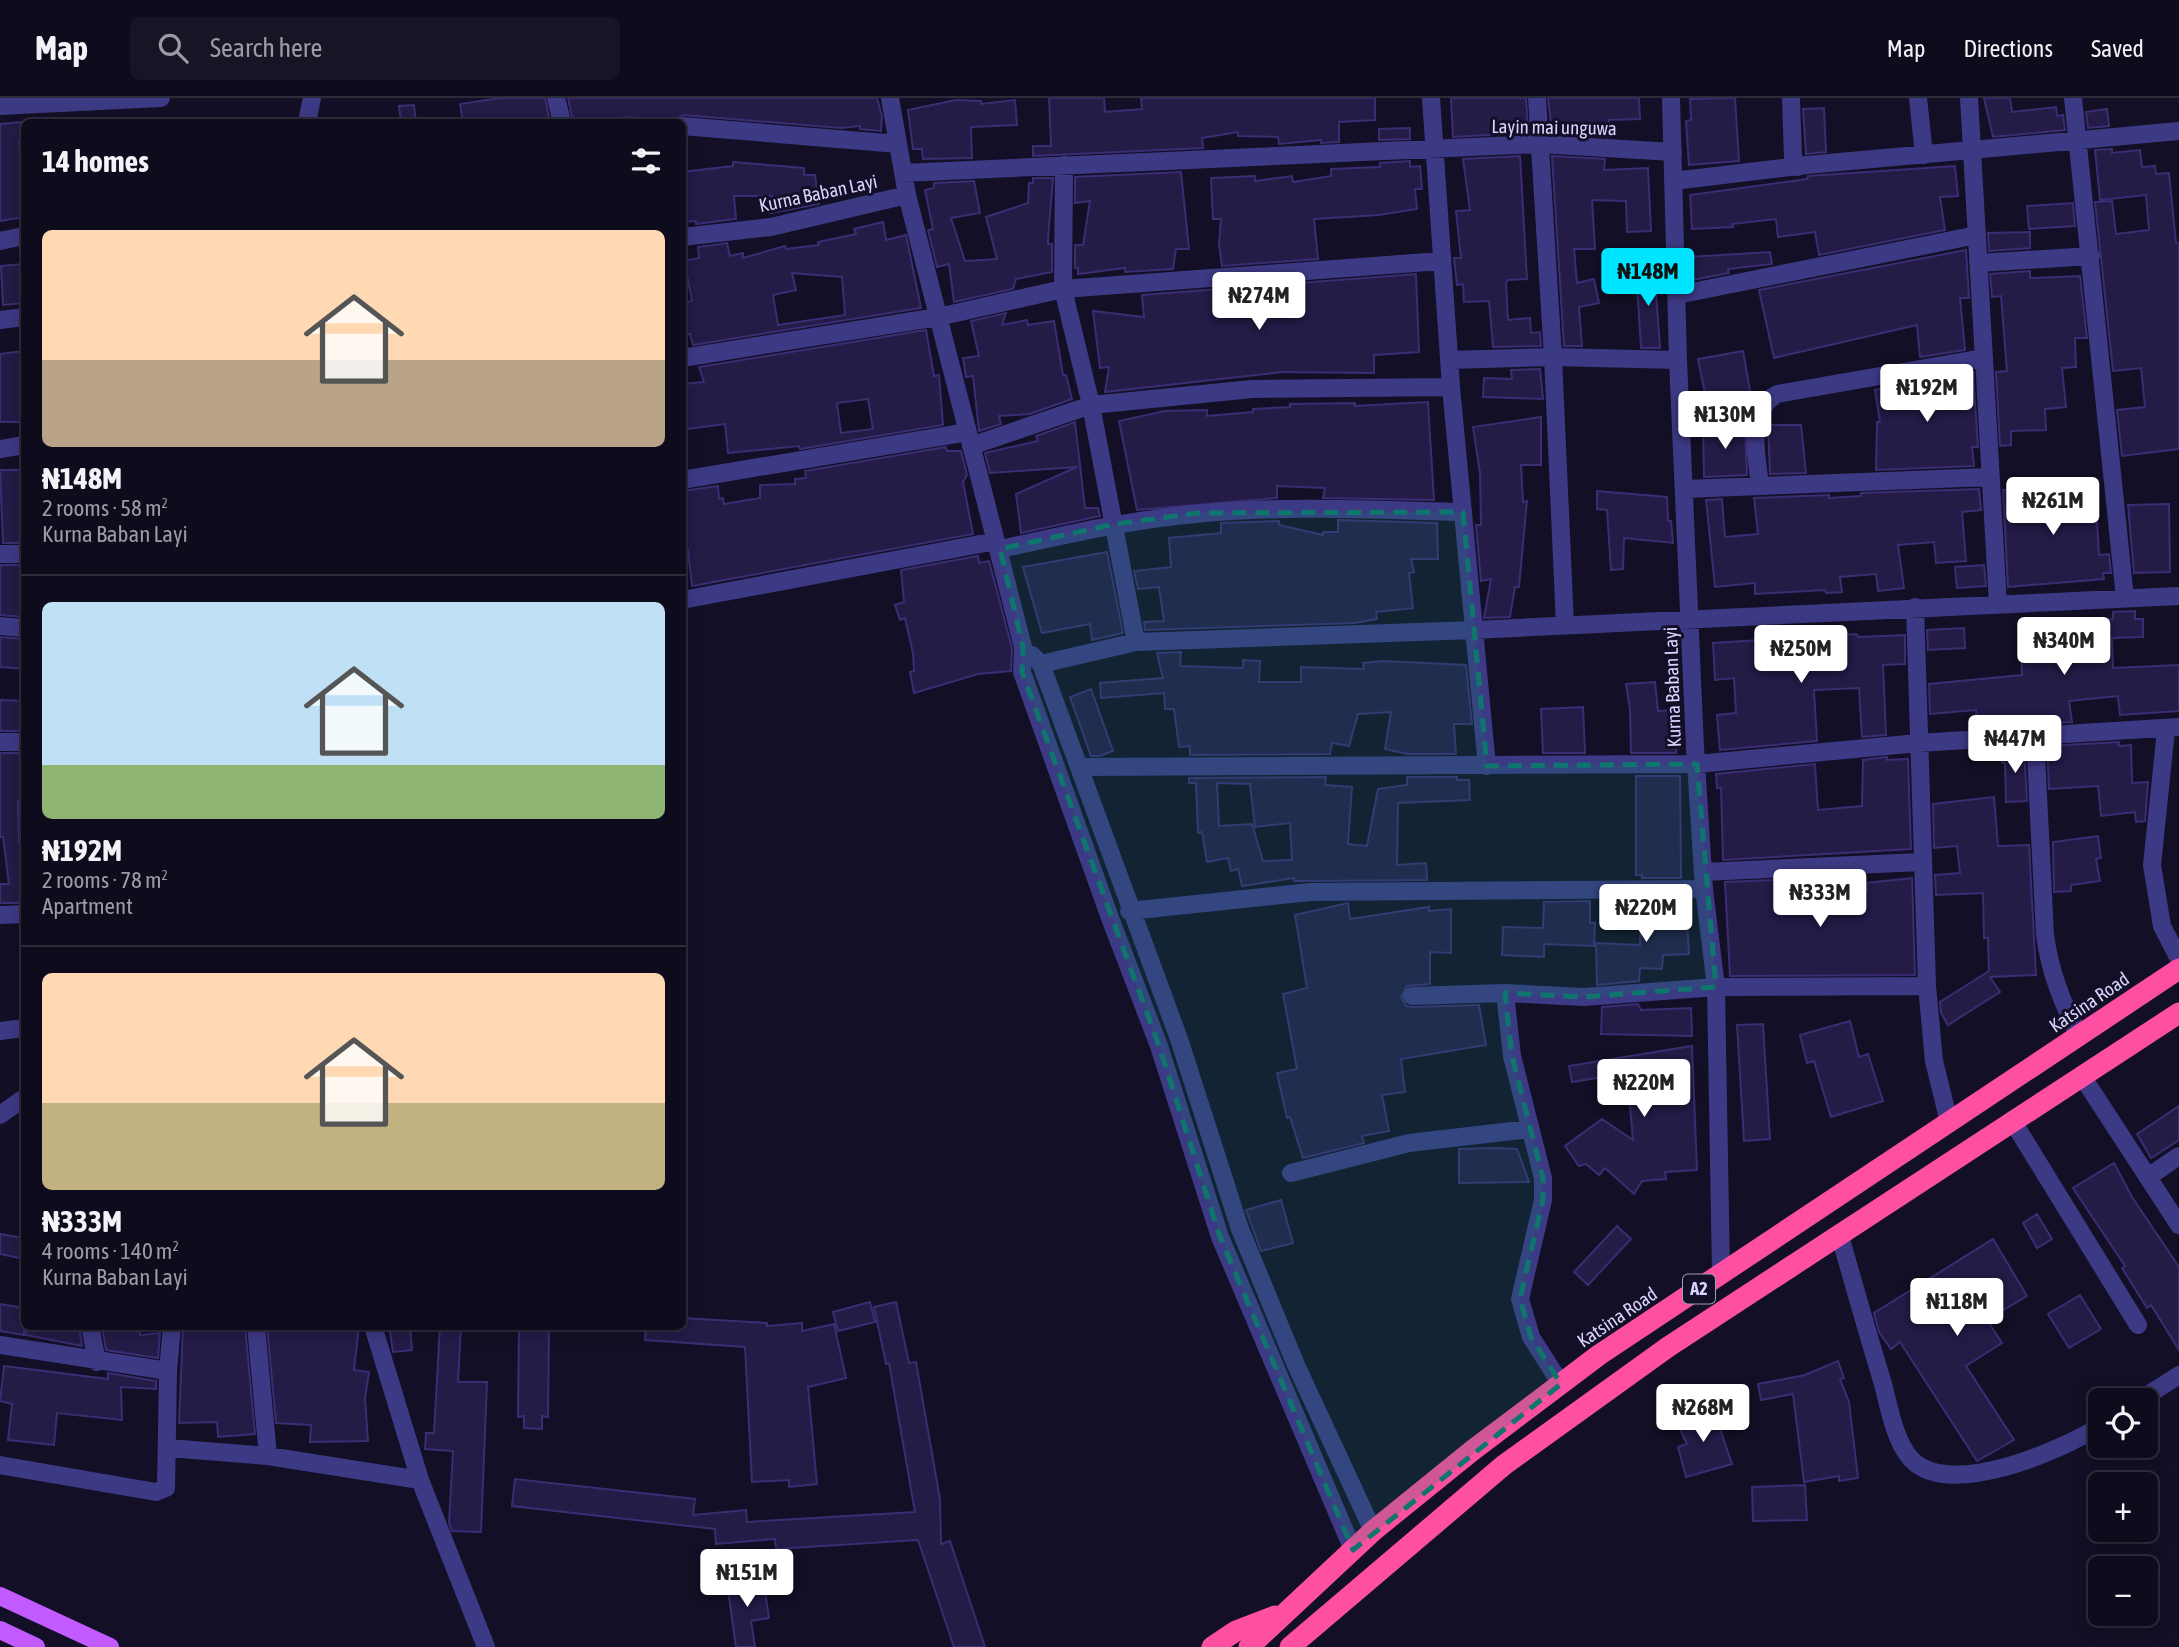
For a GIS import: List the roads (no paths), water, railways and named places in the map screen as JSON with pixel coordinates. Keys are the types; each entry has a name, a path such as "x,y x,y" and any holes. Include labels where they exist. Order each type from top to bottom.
{"highway":[{"name":"Katsina Road","path":"1249,1647 1373,1531 1473,1450 1561,1384 1721,1274 2179,969"},
{"name":"A2","path":"1293,1645 1504,1465 1668,1347 2179,1013"},
{"path":"1212,1647 1236,1631 1287,1612"}],"main road":[{"path":"0,1596 110,1647"},
{"path":"0,1630 36,1647"}],"street":[{"path":"0,106 161,98"},
{"path":"308,119 312,98"},
{"path":"556,98 561,119"},
{"name":"Kurna Baban Layi","path":"686,237 771,227 906,195 890,98"},
{"path":"1431,98 1451,387 1487,766"},
{"path":"1537,98 1553,357 1565,625"},
{"name":"Kurna Baban Layi","path":"1671,98 1678,360 1697,764 1704,880 1716,988 1721,1274"},
{"path":"1791,98 1793,158 1798,167"},
{"path":"1918,98 1924,155"},
{"path":"1969,98 1998,604"},
{"path":"2073,98 2126,598"},
{"path":"686,126 898,144"},
{"path":"1674,181 2179,131"},
{"name":"Layin mai unguwa","path":"903,173 1539,144 1673,152"},
{"path":"1065,165 1063,289 1091,405 1136,642"},
{"path":"906,195 1023,647 1022,672 1159,1046 1209,1207 1353,1550"},
{"path":"1677,295 1977,235"},
{"path":"0,241 21,237"},
{"path":"1978,263 2091,256"},
{"path":"686,357 938,317 1063,289 1441,261"},
{"path":"0,320 21,317"},
{"path":"1449,360 1553,357 1678,360"},
{"path":"1760,486 1755,433 1759,410 1777,394 1906,374 1983,358"},
{"path":"686,479 970,439 1091,405 1252,389 1451,387"},
{"path":"0,449 21,446"},
{"path":"1685,489 1989,477"},
{"path":"686,599 1115,524 1197,513 1290,509 1463,512"},
{"path":"0,554 21,554"},
{"path":"1041,664 1136,642 1474,630 2179,596"},
{"path":"1915,607 1927,986 1934,1060 1949,1122"},
{"path":"0,626 21,628"},
{"path":"1023,647 1041,664 1129,911 1179,1039 1240,1229 1296,1365 1373,1531"},
{"path":"1079,767 1697,764 1918,743 2172,728 2152,865 2162,926 2179,959"},
{"path":"2035,735 2048,956 2059,996 2079,1035"},
{"path":"0,742 21,743"},
{"path":"1129,911 1310,892 1704,880 1921,862"},
{"path":"0,915 21,914"},
{"path":"1412,996 1505,993 1584,997 1716,988 1927,986"},
{"path":"1505,993 1508,1033 1529,1129 1543,1178 1544,1199 1520,1299 1531,1337 1561,1384"},
{"path":"0,1031 21,1028"},
{"path":"2082,1076 2179,1225"},
{"path":"0,1115 21,1100"},
{"path":"2012,1120 2138,1325"},
{"path":"1291,1173 1409,1143 1529,1129"},
{"path":"2148,1177 2179,1156"},
{"path":"1840,1236 1893,1419 1911,1460 1929,1469 1957,1475 1996,1472 2088,1431"},
{"path":"91,1330 97,1362"},
{"path":"0,1465 156,1492 166,1488 168,1371 172,1330"},
{"path":"256,1330 268,1456"},
{"path":"374,1330 420,1480 486,1647"},
{"path":"0,1345 168,1371"},
{"path":"2158,1389 2179,1376"},
{"path":"168,1448 268,1456 420,1480"}]}
